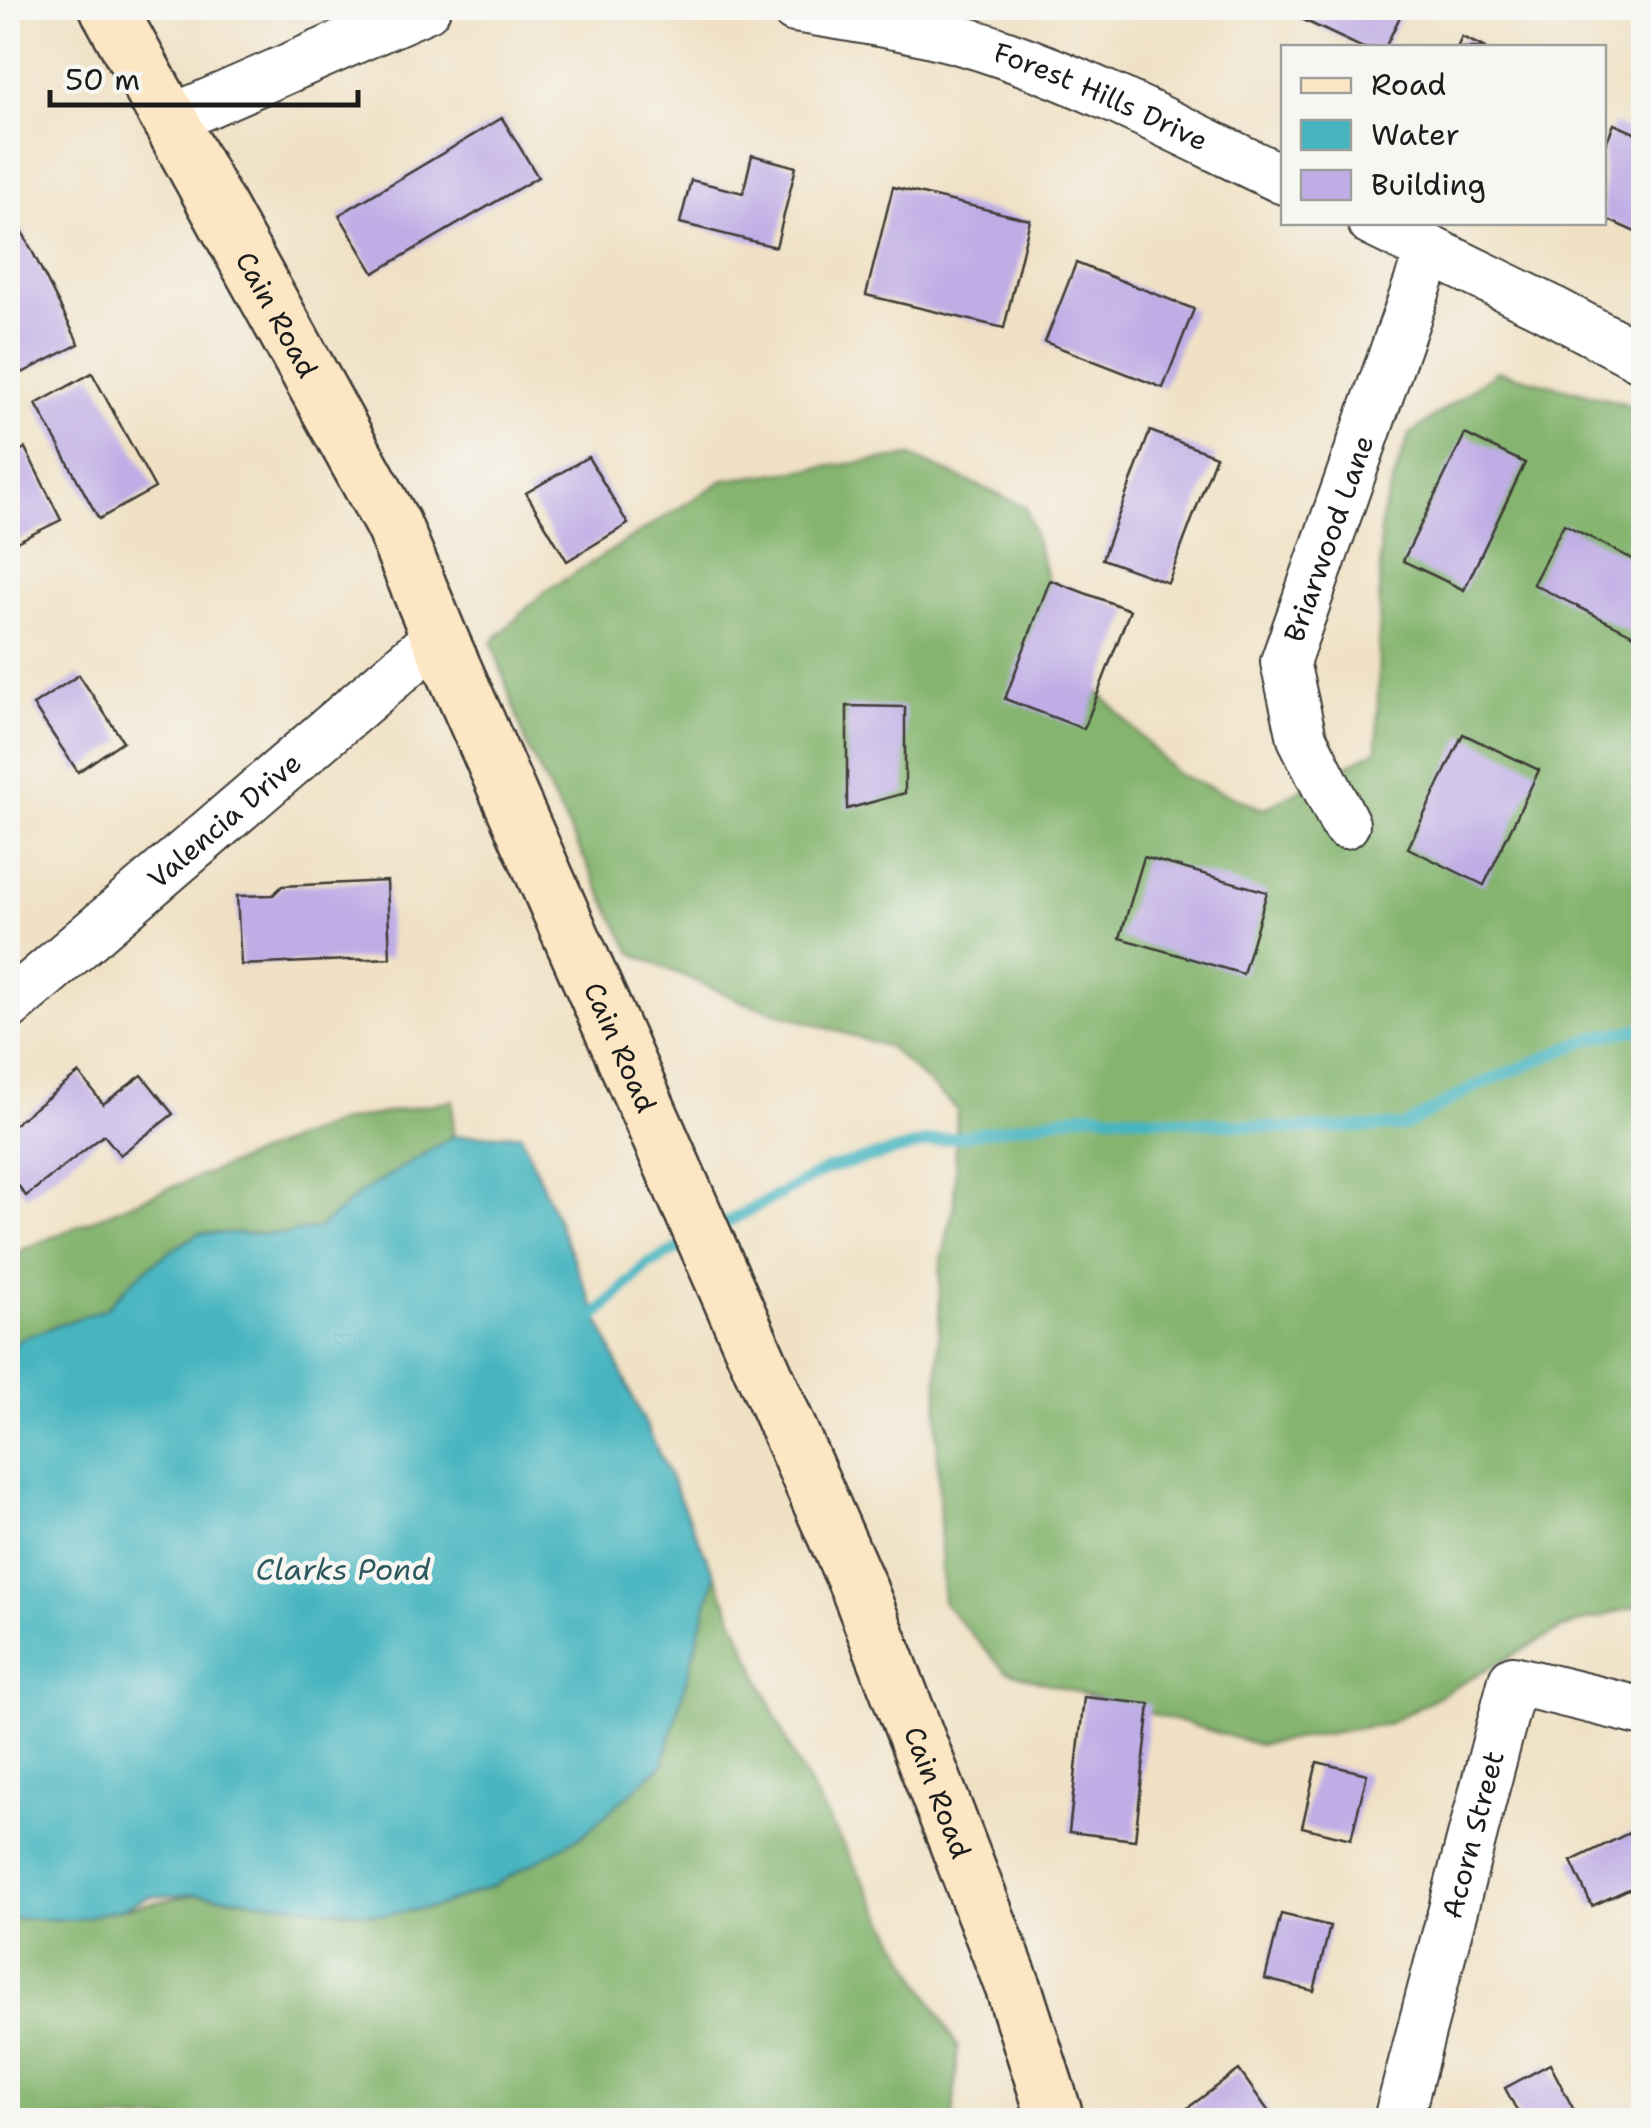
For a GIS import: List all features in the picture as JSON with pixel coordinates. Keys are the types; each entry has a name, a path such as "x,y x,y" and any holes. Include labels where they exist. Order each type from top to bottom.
{"main road":[{"name":"Cain Road","path":"108,8 393,525 859,1589 1014,1989 1056,2120"}],"street":[{"path":"170,120 426,8"},
{"name":"Forest Hills Drive","path":"795,8 873,20 960,23 1000,52 1078,82 1281,179"},
{"path":"1378,225 1644,358"},
{"name":"Briarwood Lane","path":"1345,824 1302,738 1285,662 1430,250"},
{"name":"Valencia Drive","path":"8,1006 439,636"},
{"name":"Acorn Street","path":"1398,2120 1514,1680 1644,1712"}],"green space":[{"path":"1596,8 1643,8 1643,33"},
{"path":"1497,371 1623,403 1643,414 1643,1604 1563,1628 1389,1723 1259,1745 1005,1671 943,1603 937,1436 940,1270 954,1204 957,1109 889,1047 743,1002 632,953 527,746 492,642 543,593 724,480 911,456 1026,507 1074,666 1177,774 1263,809 1377,750 1381,518 1409,435"},
{"path":"453,1100 453,1136 363,1191 319,1228 286,1234 199,1233 138,1275 105,1309 21,1338 8,1349 8,1256 338,1122"},
{"path":"715,1575 793,1756 958,2048 953,2120 8,2120 8,1915 121,1909 198,1894 384,1915 663,1764"}],"water":[{"name":"Clarks Pond","path":"521,1134 615,1358 715,1575 663,1764 583,1835 493,1886 436,1907 384,1915 198,1894 148,1897 121,1909 73,1920 8,1918 8,1349 21,1338 105,1309 138,1275 199,1233 286,1234 319,1228 363,1191 453,1136"}],"building":[{"path":"1278,8 1404,8 1386,45 1357,45"},
{"path":"1462,37 1479,45 1458,45"},
{"path":"502,118 538,177 374,273 339,215"},
{"path":"1614,124 1644,137 1644,183 1639,194 1644,196 1644,236 1606,219 1606,143"},
{"path":"752,155 796,167 776,247 680,223 691,180 743,193"},
{"path":"893,187 1030,220 1004,328 866,295"},
{"path":"20,227 79,344 22,373 8,344 8,234"},
{"path":"1076,263 1194,309 1163,388 1045,342"},
{"path":"92,373 155,488 99,519 36,404"},
{"path":"1150,431 1216,456 1168,583 1102,559"},
{"path":"1465,434 1525,463 1464,590 1403,561"},
{"path":"25,448 61,520 12,544 8,535 8,457"},
{"path":"588,457 628,524 567,561 526,493"},
{"path":"1564,524 1644,565 1644,640 1533,584"},
{"path":"1050,580 1130,610 1084,729 1005,699"},
{"path":"79,675 123,741 78,772 33,705"},
{"path":"847,706 905,707 905,793 847,809"},
{"path":"1463,734 1539,770 1484,885 1408,848"},
{"path":"1144,857 1267,892 1243,974 1120,938"},
{"path":"387,881 390,958 241,965 237,896 273,895 282,886"},
{"path":"79,1073 103,1104 142,1075 173,1114 120,1155 104,1135 26,1196 8,1172 8,1129"},
{"path":"1084,1697 1150,1704 1135,1840 1069,1832"},
{"path":"1317,1762 1367,1774 1351,1839 1302,1827"},
{"path":"1631,1832 1644,1858 1644,1882 1592,1906 1571,1861"},
{"path":"1281,1914 1330,1926 1314,1991 1265,1979"},
{"path":"1550,2064 1579,2120 1522,2120 1505,2088"},
{"path":"1239,2070 1269,2112 1256,2120 1193,2120 1185,2110"}],"waterway":[{"path":"714,1229 827,1169 929,1142 1089,1113 1289,1129 1405,1126 1474,1087 1592,1038 1644,1028"},
{"path":"587,1324 647,1265 692,1241"}]}
